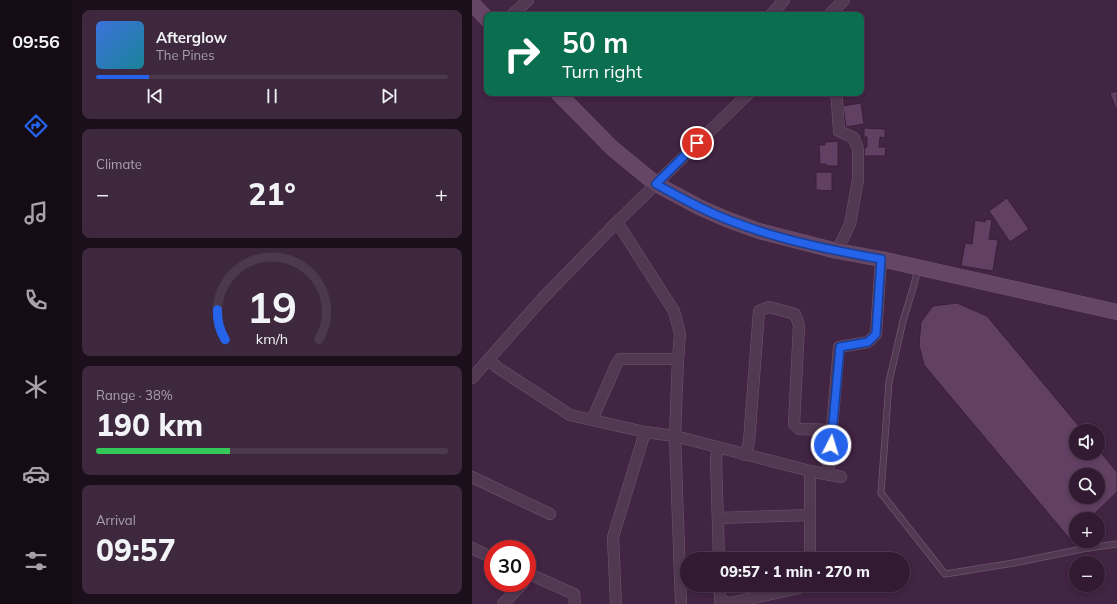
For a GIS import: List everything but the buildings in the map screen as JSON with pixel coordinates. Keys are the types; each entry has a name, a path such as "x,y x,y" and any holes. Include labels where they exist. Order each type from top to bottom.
{"street":[{"path":"515,12 528,0"},
{"path":"774,12 784,0"},
{"path":"831,12 844,0"},
{"path":"472,3 484,16"},
{"path":"561,96 612,148 656,184 699,207 726,219 759,231 837,251 881,259 1117,312"},
{"path":"472,378 542,299 617,222 746,96"},
{"path":"836,96 839,131 854,138 858,150 858,180 850,224 837,251"},
{"path":"617,222 674,311 680,334 675,436 681,604"},
{"path":"828,474 840,347 868,342 876,334 881,259"},
{"path":"745,455 749,442 759,311 769,307 795,314 799,325 794,424 799,428 832,430"},
{"path":"592,420 620,359 678,359"},
{"path":"489,360 498,368 570,415 645,432 675,436 745,455 841,477"},
{"path":"616,604 613,537 645,432"},
{"path":"718,448 716,458 719,552"},
{"path":"810,471 810,552"},
{"path":"472,477 550,514"},
{"path":"718,518 810,515"},
{"path":"472,548 484,554"},
{"path":"536,581 574,594 575,604"},
{"path":"503,604 513,592"},
{"path":"720,592 720,601 730,603 781,592"}],"lane":[{"path":"918,268 903,321 889,382 881,493 945,574 1117,544"}],"route":[{"path":"697,143 656,184 699,207 759,231 837,251 881,259 876,334 868,342 840,347 831,445"}]}
